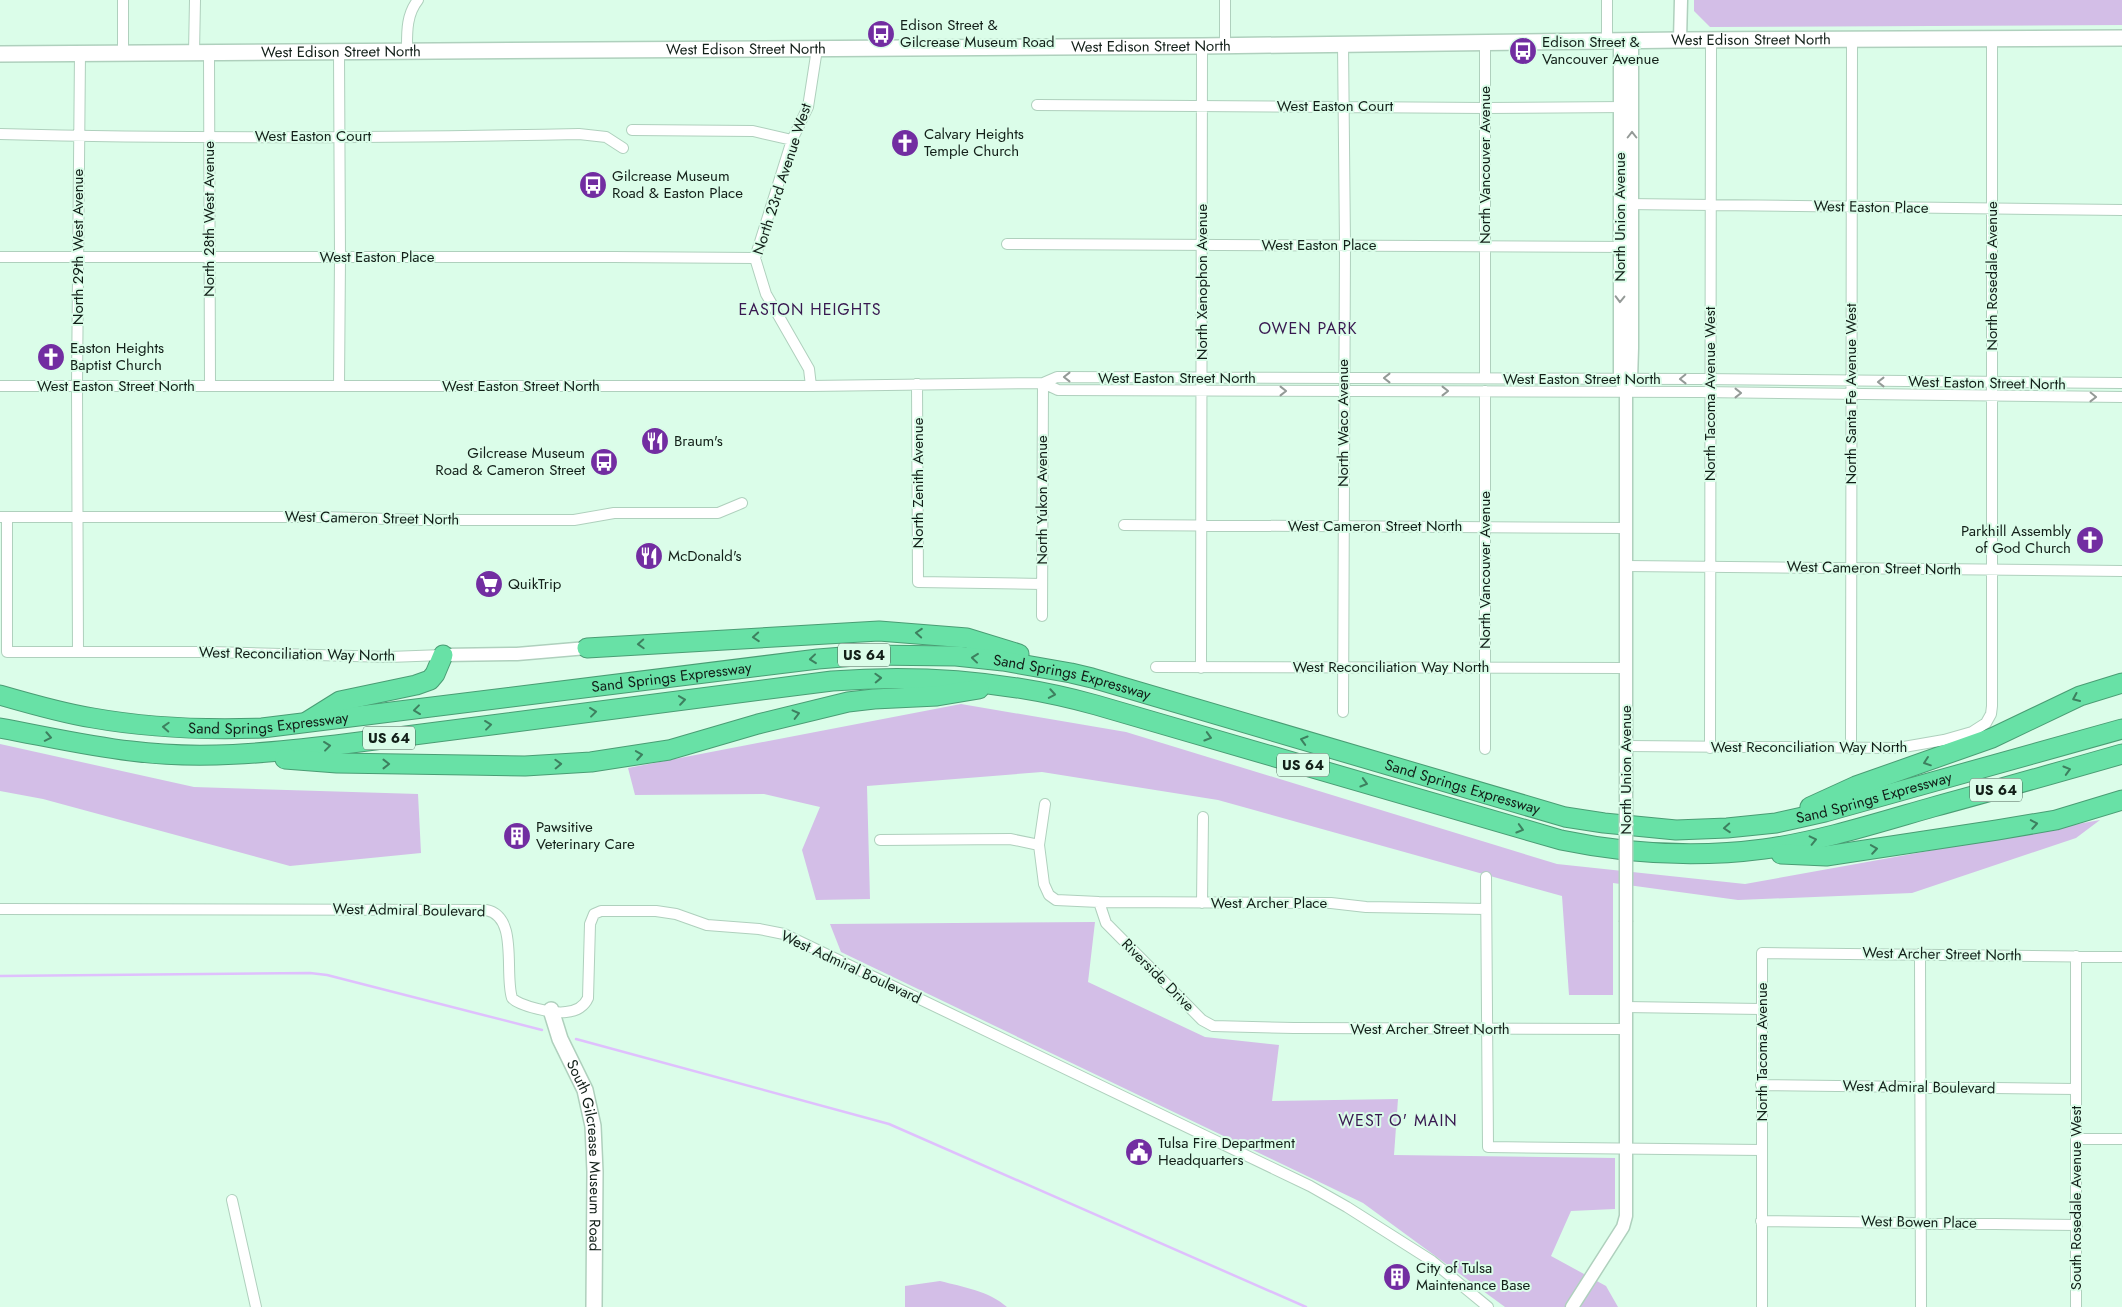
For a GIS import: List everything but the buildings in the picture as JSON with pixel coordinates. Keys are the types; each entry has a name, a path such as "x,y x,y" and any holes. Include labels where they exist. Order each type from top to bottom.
{"highway":[{"path":"593,647 831,633 909,632 967,638 1092,678"},
{"name":"Sand Springs Expressway","path":"0,696 73,714 151,726 231,729 302,724 818,658 904,654 956,656 1003,661 1092,678 1565,817 1676,830 1736,828 1776,823 1825,812 2122,729"},
{"path":"302,724 340,701 416,685 430,680 435,674 443,655"},
{"name":"Sand Springs Expressway","path":"0,728 132,752 226,755 291,750 851,680 938,679 1004,685 1060,695 1562,840 1601,848 1648,853 1730,852 1764,849 1818,839 2114,756"},
{"path":"1776,823 1856,786 1992,738 2080,696 2122,683"},
{"path":"226,755 337,764 525,766 591,762 669,750 758,724 848,702 937,696 1004,685"},
{"path":"1730,852 1834,854 2056,820 2122,800"}],"main road":[{"name":"West Edison Street North","path":"0,54 1202,46 1620,40 2122,38"},
{"name":"South Gilcrease Museum Road","path":"551,1010 560,1039 581,1080 592,1120 595,1172 594,1307"}],"street":[{"path":"123,53 124,0"},
{"name":"North 28th West Avenue","path":"194,0 202,53 210,136 210,386"},
{"path":"407,51 407,25 410,11 418,0"},
{"path":"1225,0 1225,45"},
{"path":"1607,0 1620,40"},
{"path":"1680,40 1681,0"},
{"name":"North Santa Fe Avenue West","path":"1851,749 1852,39"},
{"name":"North Rosedale Avenue","path":"1986,723 1991,714 1992,706 1992,39"},
{"name":"North Union Avenue","path":"1572,1307 1623,1227 1626,1213 1626,107 1620,40"},
{"name":"North Tacoma Avenue West","path":"1710,748 1711,40"},
{"name":"North Vancouver Avenue","path":"1485,42 1485,378"},
{"name":"North Waco Avenue","path":"1343,44 1345,245 1343,712"},
{"name":"North Xenophon Avenue","path":"1202,46 1202,668"},
{"name":"North 23rd Avenue West","path":"811,386 809,369 766,294 755,258 792,140 808,107 816,49"},
{"path":"339,52 339,386"},
{"name":"North 29th West Avenue","path":"78,652 77,386 80,53"},
{"name":"West Easton Court","path":"1037,105 1626,107"},
{"path":"632,130 753,131 792,140"},
{"name":"West Easton Court","path":"0,134 79,136 340,136 579,134 606,138 623,148"},
{"name":"West Easton Place","path":"1626,204 2122,210"},
{"name":"West Easton Place","path":"1008,244 1626,246"},
{"name":"West Easton Place","path":"0,257 755,258"},
{"name":"West Easton Street North","path":"1043,384 1057,377 1710,379 2122,384"},
{"path":"1471,378 1471,391"},
{"path":"1496,378 1497,391"},
{"name":"North Zenith Avenue","path":"917,384 918,582 1042,584"},
{"name":"West Easton Street North","path":"0,386 811,386 1043,384 1058,390 1497,391 2122,397"},
{"name":"North Yukon Avenue","path":"1042,616 1043,384"},
{"name":"North Vancouver Avenue","path":"1485,391 1485,749"},
{"name":"West Cameron Street North","path":"4,517 574,520 614,514 718,513 742,503"},
{"name":"West Reconciliation Way North","path":"4,517 7,652 210,652 389,657 517,654 593,647"},
{"name":"West Cameron Street North","path":"1124,525 1191,527 1202,525 1625,528"},
{"name":"West Cameron Street North","path":"1626,566 2122,571"},
{"name":"West Reconciliation Way North","path":"1156,666 1202,668 1485,666 1626,668"},
{"name":"West Reconciliation Way North","path":"1627,746 1898,748 1921,746 1972,732 1986,723"},
{"path":"880,840 1010,839 1040,845 1045,804"},
{"path":"1202,903 1203,817"},
{"name":"West Archer Place","path":"1040,845 1044,888 1053,898 1064,901 1331,903 1366,907 1486,909"},
{"path":"1486,877 1488,1147 1762,1150"},
{"name":"Riverside Drive","path":"1099,902 1106,923 1202,1020 1213,1026 1234,1028"},
{"name":"West Admiral Boulevard","path":"0,909 486,910 498,914 505,925 508,979 512,998 523,1005 564,1013 576,1010 585,1004 588,998 590,924 594,914 601,911 656,911 676,914 707,925 759,929 784,934 1310,1186 1432,1261 1488,1307"},
{"name":"West Archer Street North","path":"1762,953 2122,957"},
{"name":"North Tacoma Avenue","path":"1762,953 1762,1307"},
{"path":"1920,954 1921,1307"},
{"path":"2076,956 2076,1090"},
{"path":"1625,1006 1761,1009"},
{"name":"West Archer Street North","path":"1234,1028 1625,1029"},
{"name":"West Admiral Boulevard","path":"1761,1085 2076,1090"},
{"name":"South Rosedale Avenue West","path":"2076,1090 2076,1307"},
{"path":"2076,1139 2122,1139"},
{"path":"232,1200 256,1307"},
{"name":"West Bowen Place","path":"1762,1221 2077,1225"}],"shaded area":[{"path":"1694,0 2122,0 2122,25 1710,27 1694,11"},
{"path":"961,704 1126,732 1557,864 1745,884 2100,820 2076,838 1912,893 1738,900 1613,883 1613,995 1569,995 1562,896 1218,800 1042,772 867,786 870,899 816,900 802,850 820,807 764,794 635,795 628,768"},
{"path":"0,744 194,787 418,794 421,853 290,866 43,799 0,791"},
{"path":"1095,922 1088,982 1205,1037 1279,1045 1272,1101 1398,1099 1394,1155 1615,1158 1615,1209 1571,1211 1551,1256 1606,1286 1618,1307 1505,1307 1363,1203 841,952 830,924"},
{"path":"940,1281 984,1293 1007,1307 905,1307 905,1286"}],"waterway":[{"path":"0,976 310,973 327,975 542,1030"},
{"path":"576,1039 889,1124 1306,1307"}],"place":[{"name":"Edison Street & Gilcrease Museum Road","path":"881,34"},
{"name":"Edison Street & Vancouver Avenue","path":"1523,51"},
{"name":"Calvary Heights Temple Church","path":"905,143"},
{"name":"Gilcrease Museum Road & Easton Place","path":"593,185"},
{"name":"Easton Heights Baptist Church","path":"51,357"},
{"name":"Braum's","path":"655,441"},
{"name":"Gilcrease Museum Road & Cameron Street","path":"604,462"},
{"name":"Parkhill Assembly of God Church","path":"2090,540"},
{"name":"McDonald's","path":"649,556"},
{"name":"QuikTrip","path":"489,584"},
{"name":"Pawsitive Veterinary Care","path":"517,836"},
{"name":"Tulsa Fire Department Headquarters","path":"1139,1152"},
{"name":"City of Tulsa Maintenance Base","path":"1397,1277"}],"district":[{"name":"EASTON HEIGHTS","path":"810,309"},
{"name":"OWEN PARK","path":"1308,328"},
{"name":"WEST O' MAIN","path":"1398,1120"}]}
